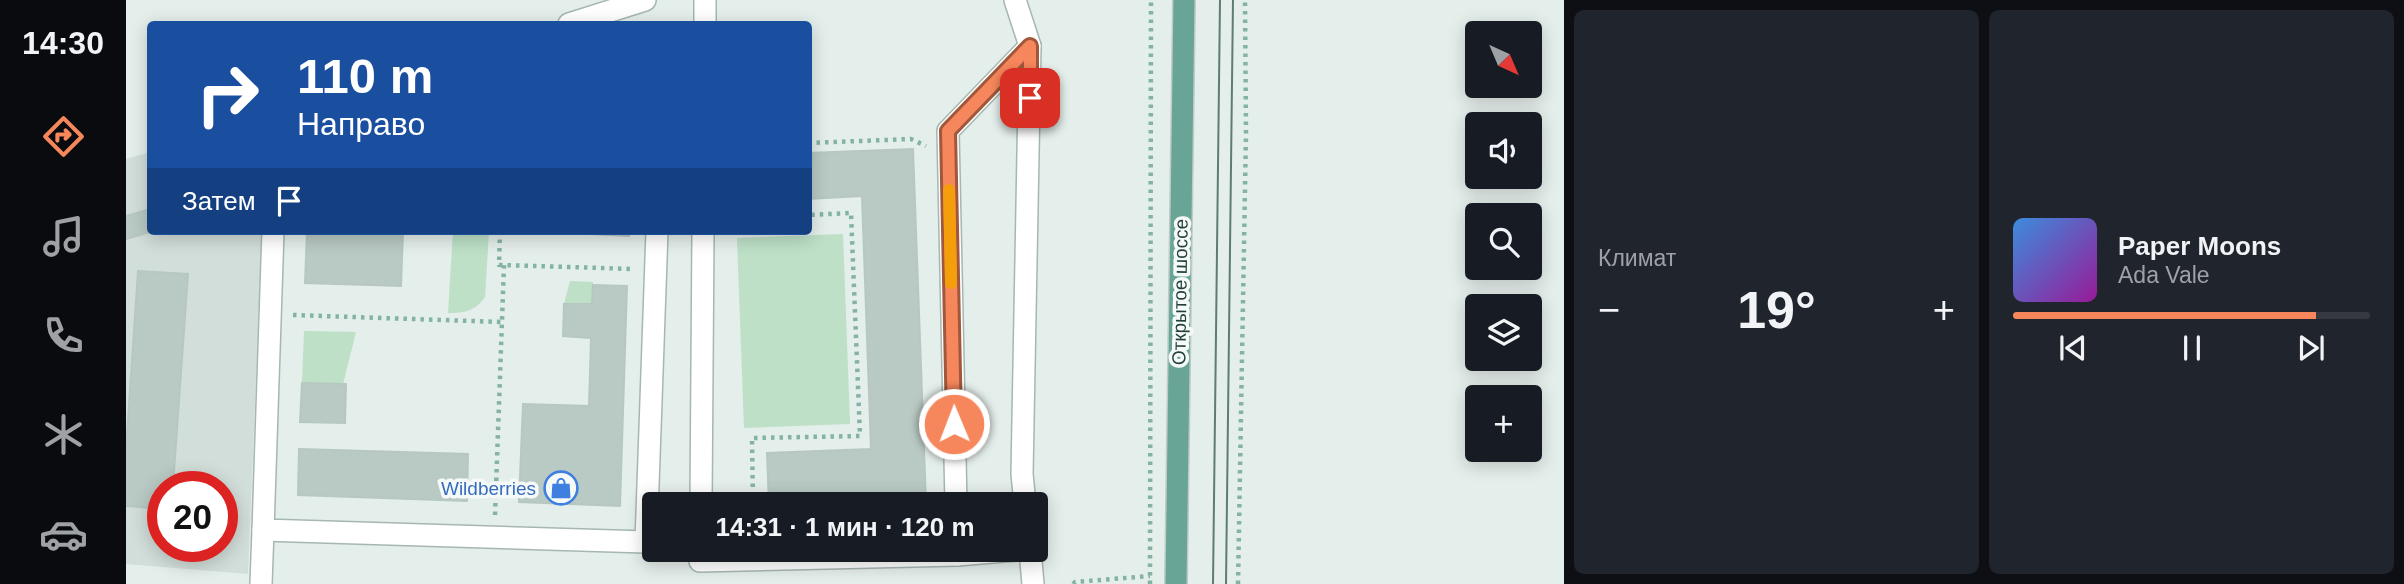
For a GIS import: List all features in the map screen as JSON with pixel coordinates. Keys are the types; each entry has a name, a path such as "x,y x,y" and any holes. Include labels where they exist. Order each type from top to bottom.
{"main road":[{"name":"Открытое шоссе","path":"1176,580 1184,0"}],"street":[{"path":"578,21 645,0"},
{"path":"705,0 705,21"},
{"path":"1015,0 1030,46 1029,193 1024,297 1024,492"},
{"path":"956,492 948,131 1030,46"},
{"path":"261,584 273,235"},
{"path":"262,530 646,542 657,235"},
{"path":"701,492 703,235"},
{"path":"1031,562 1033,584"}],"path":[{"path":"1150,584 1151,0"},
{"path":"1238,584 1246,132 1245,0"},
{"path":"812,143 911,139 927,146"},
{"path":"753,492 751,438 860,436 851,213 812,215"},
{"path":"500,235 499,265 656,270"},
{"path":"495,537 504,265"},
{"path":"270,314 502,322"},
{"path":"1073,584 1150,576"}],"shaded area":[{"path":"147,153 147,235 262,235 248,574 126,564 126,159"}],"green space":[{"path":"843,234 850,424 744,428 737,238"},
{"path":"453,235 489,235 485,297 469,310 448,313"},
{"path":"570,281 593,282 592,304 564,304"},
{"path":"304,331 356,332 343,384 302,383"}],"building":[{"path":"913,149 926,492 769,492 767,453 871,449 862,196 812,199 812,153"},
{"path":"147,210 147,233 126,239 126,216"},
{"path":"307,235 403,235 401,286 305,283"},
{"path":"138,271 188,274 174,471 147,471 147,508 126,506 126,450"},
{"path":"593,285 627,286 620,506 519,502 523,404 589,406 591,338 563,336 564,304 592,304"},
{"path":"302,383 346,384 345,423 300,422"},
{"path":"299,449 468,454 467,501 298,495"}],"tram line":[{"path":"1213,584 1220,0"},
{"path":"1226,584 1233,0"}],"slow traffic":[{"path":"949,190 951,283"}],"place":[{"name":"Wildberries","path":"561,488"}],"route":[{"path":"954,424 948,131 1030,46 1030,98"}]}
